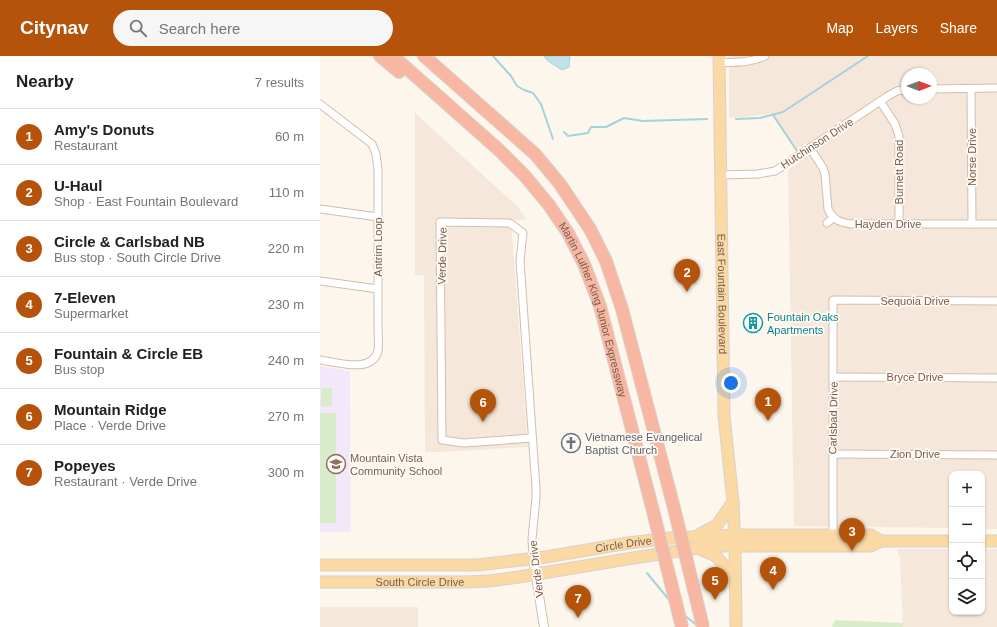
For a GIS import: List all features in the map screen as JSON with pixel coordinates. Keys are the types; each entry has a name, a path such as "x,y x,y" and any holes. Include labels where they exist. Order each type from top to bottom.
{"highway":[{"path":"380,56 466,127 500,150"},
{"name":"Martin Luther King Junior Expressway","path":"393,56 500,150 549,204 576,246 592,283 607,329 682,627"},
{"name":"Martin Luther King Junior Expressway","path":"424,56 534,154 570,197 593,234 611,276 622,309 674,508 703,627"},
{"path":"435,56 456,84"}],"main road":[{"name":"East Fountain Boulevard","path":"719,59 724,415 733,502 736,627"},
{"path":"694,537 717,525 733,502"},
{"path":"735,541 833,535 871,535 880,541"},
{"name":"Circle Drive","path":"512,561 628,543 694,537 735,541"},
{"path":"735,541 871,546 880,541 949,541"},
{"name":"Circle Drive","path":"519,577 695,548 720,546 735,541"},
{"path":"985,541 997,541"},
{"path":"695,548 716,556 735,579"},
{"name":"South Circle Drive","path":"320,565 460,566 512,561"},
{"name":"South Circle Drive","path":"320,582 464,582 489,581 519,577"}],"street":[{"path":"719,59 747,62 757,60 765,56"},
{"path":"937,89 997,88"},
{"name":"Norse Drive","path":"972,89 972,224"},
{"name":"Hutchinson Drive","path":"720,175 758,174 775,171 880,101 901,91"},
{"name":"Burnett Road","path":"880,101 895,124 899,136 899,224"},
{"name":"Antrim Loop","path":"320,104 372,144 377,162 378,217 378,346 375,357 372,362 357,365 320,360"},
{"path":"810,148 823,168 825,174 828,209 834,218 827,223"},
{"path":"320,209 378,217"},
{"name":"Hayden Drive","path":"834,218 839,222 852,224 997,224"},
{"name":"Verde Drive","path":"532,438 464,443 442,440 440,222 508,223 523,233 520,261 532,438 536,498 532,539 533,558 544,627"},
{"path":"320,281 378,289"},
{"name":"Sequoia Drive","path":"833,300 997,301"},
{"name":"Carlsbad Drive","path":"833,300 833,535"},
{"name":"Bryce Drive","path":"834,377 997,378"},
{"name":"Zion Drive","path":"833,454 997,455"}],"shaded area":[{"path":"729,56 997,56 997,529 985,529 985,471 949,471 949,528 794,526 788,170 800,162 796,150 772,114 729,118"},
{"path":"415,113 518,207 526,219 511,221 528,447 425,452 424,275 415,275"},
{"name":"Mountain Vista Community School","path":"320,366 350,371 351,532 320,532"},
{"path":"897,549 949,549 949,615 985,615 985,549 997,549 997,627 903,627 900,559"},
{"path":"320,607 418,607 418,627 320,627"}],"green space":[{"path":"321,388 332,388 332,406 321,406"},
{"path":"320,413 336,413 336,523 320,523"},
{"path":"835,620 903,623 903,627 832,627"}],"water":[{"path":"544,56 570,56 569,67 562,70 548,61"}],"waterway":[{"path":"493,56 511,76 517,86 533,93 541,104 553,139"},
{"path":"736,119 760,118 783,112 868,56"},
{"path":"773,115 797,151"},
{"path":"564,132 568,136 588,133 591,127 606,127 624,118 643,121 707,119"},
{"path":"647,573 670,601"},
{"path":"684,615 698,626"}],"place":[{"name":"U-Haul","path":"687,292"},
{"name":"Fountain Oaks Apartments","path":"753,323"},
{"name":"Amy's Donuts","path":"768,421"},
{"name":"Mountain Ridge","path":"483,422"},
{"name":"Vietnamese Evangelical Baptist Church","path":"571,443"},
{"name":"Mountain Vista Community School","path":"336,464"},
{"name":"Circle & Carlsbad NB","path":"852,551"},
{"name":"7-Eleven","path":"773,590"},
{"name":"Fountain & Circle EB","path":"715,600"},
{"name":"Popeyes","path":"578,618"}]}
